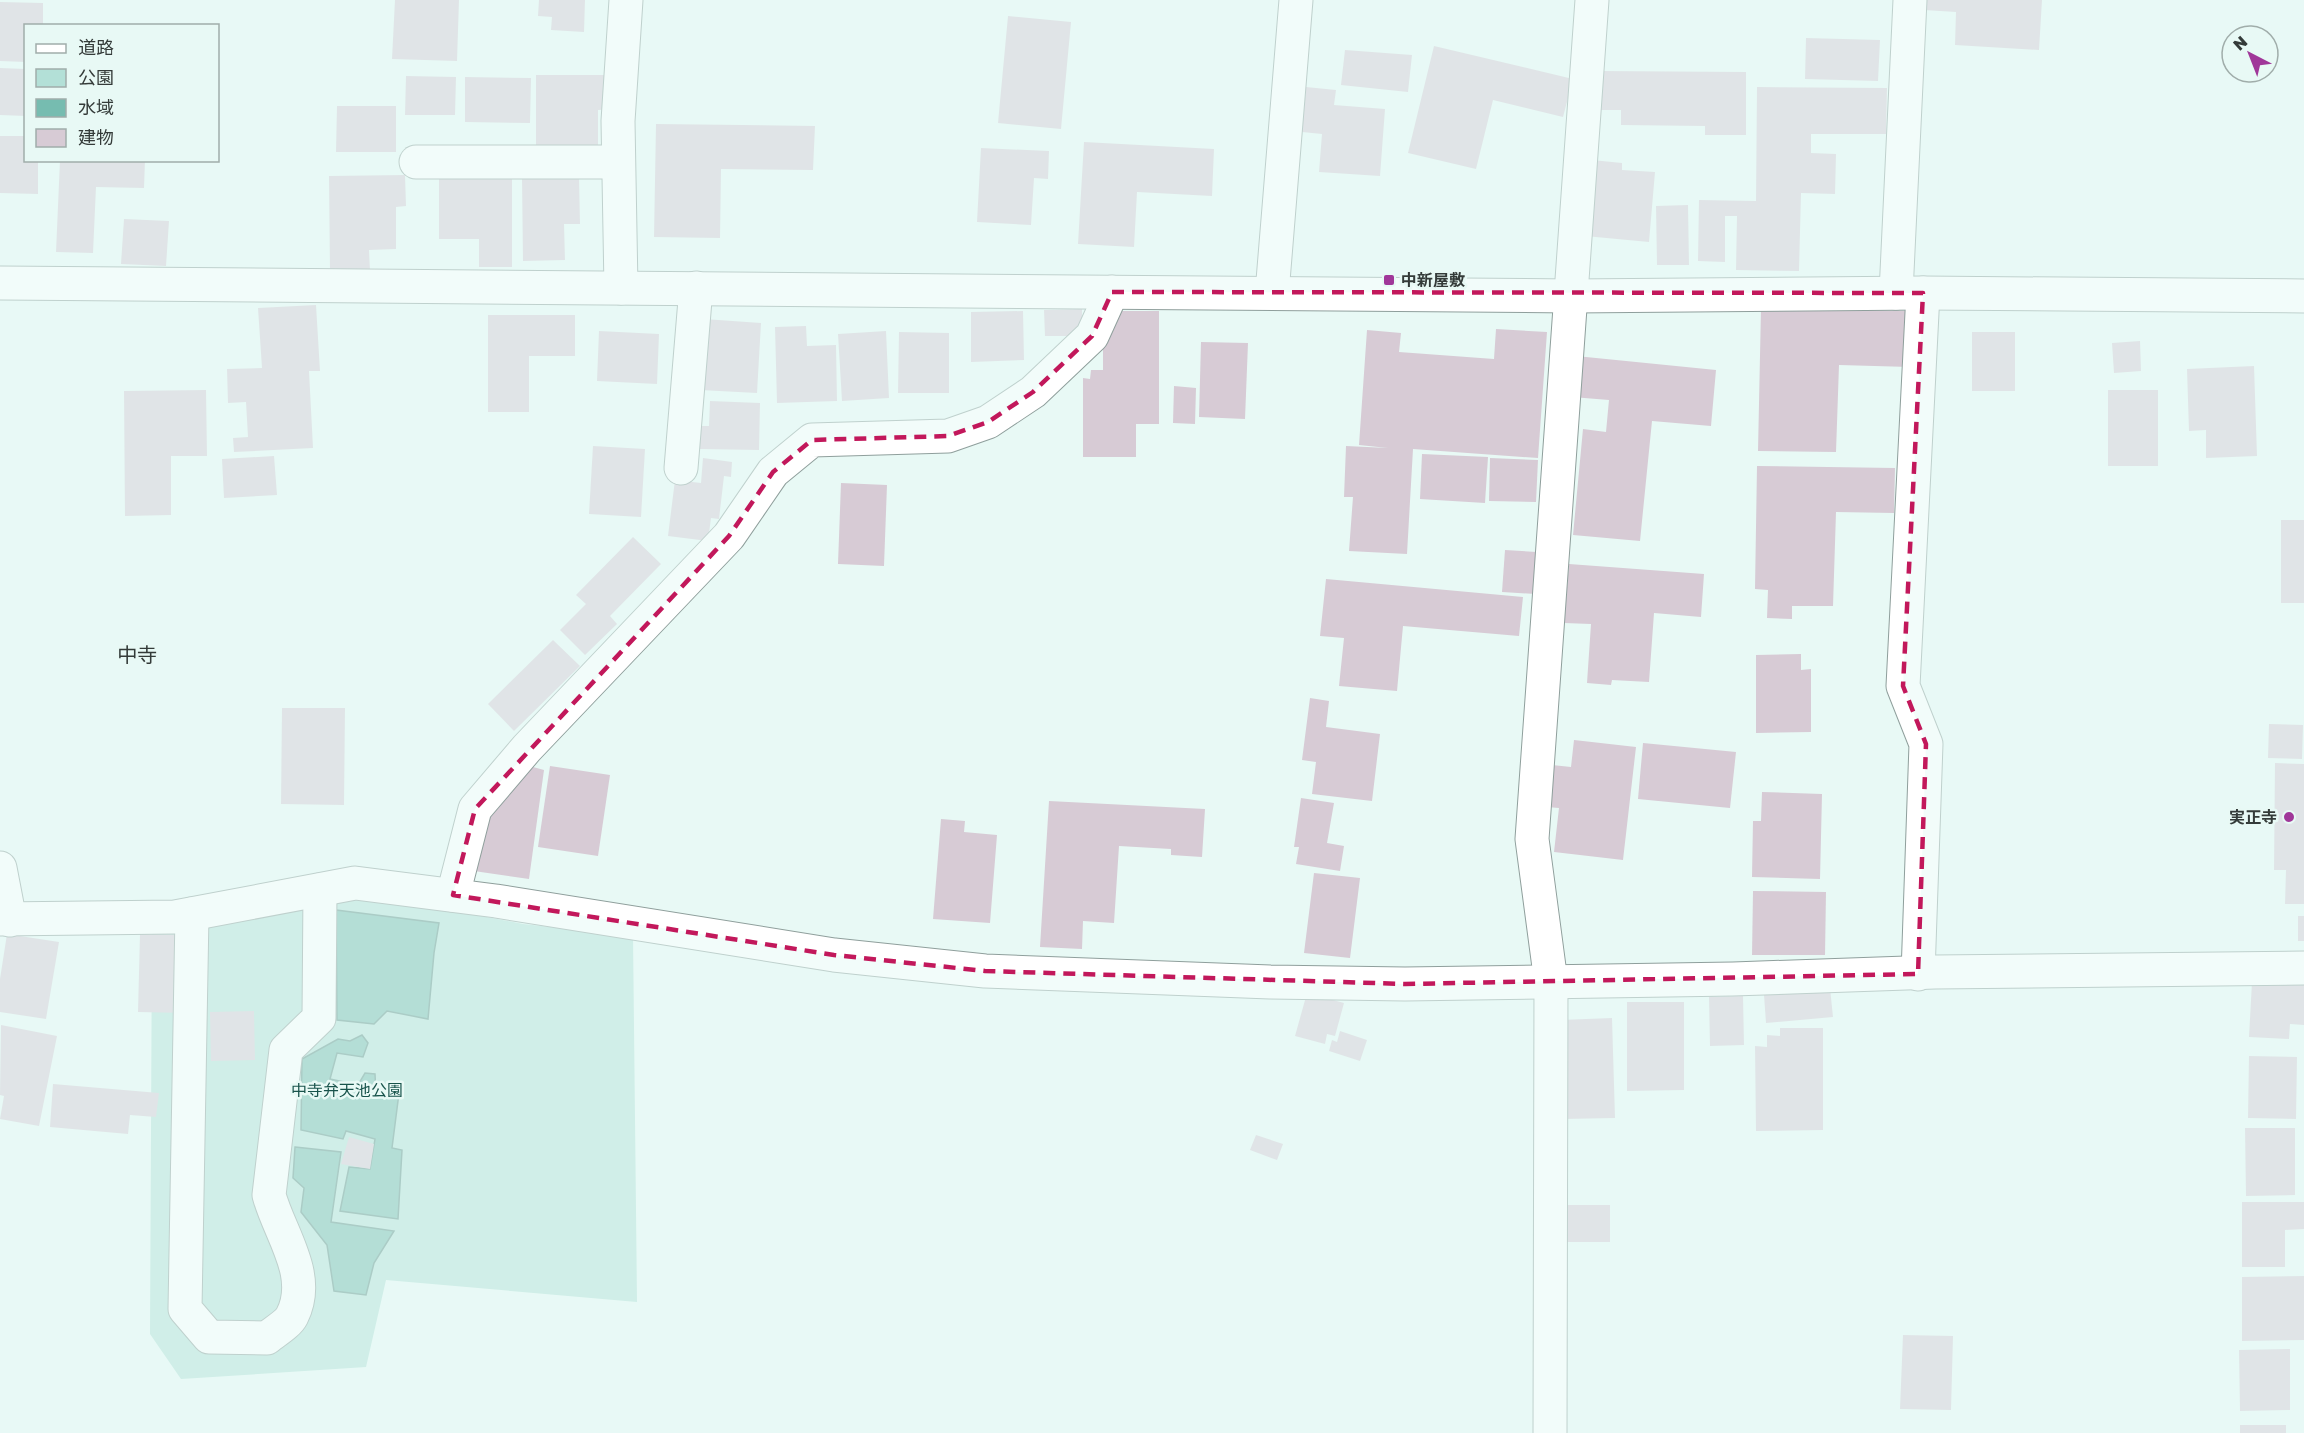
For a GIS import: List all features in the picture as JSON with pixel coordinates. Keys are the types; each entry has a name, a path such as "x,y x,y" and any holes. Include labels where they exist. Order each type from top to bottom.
{"street":[{"path":"621,288 618,121 626,0"},
{"path":"1272,293 1296,0"},
{"path":"1550,1433 1551,982 1532,839 1592,0"},
{"path":"1910,0 1904,686 1926,744 1918,974"},
{"path":"416,162 618,162"},
{"path":"0,283 1572,296 1909,293 2304,296"},
{"path":"681,468 696,288"},
{"path":"453,895 475,809 527,748 729,536 773,472 812,440 948,436 988,422 1033,392 1092,336 1112,292"},
{"path":"0,868 5,919 175,917 355,883 453,895 834,955 985,971 1286,982 1551,982 2304,968"},
{"path":"192,914 185,1309 209,1337 267,1338 291,1317 297,1293 295,1257 274,1214 269,1195 286,1050 319,1018 320,890"}],"highlighted area":[{"path":"1112,292 1923,293 1903,686 1926,744 1918,974 1405,984 985,971 834,955 453,895 475,809 729,536 773,472 812,440 948,436 988,422 1033,392 1092,336"}],"green space":[{"name":"中寺弁天池公園","path":"352,891 523,924 633,936 637,1302 386,1280 366,1367 181,1379 150,1334 152,929"}],"water":[{"path":"336,910 439,923 428,1019 387,1011 374,1024 337,1020"},
{"path":"362,1035 368,1043 363,1057 337,1053 330,1079 358,1085 365,1073 375,1074 376,1094 399,1093 392,1148 402,1150 398,1219 340,1211 349,1167 370,1169 375,1139 346,1131 343,1139 301,1130 302,1059 338,1039 350,1041"},
{"path":"295,1147 341,1152 331,1222 394,1231 374,1263 366,1295 334,1291 327,1245 301,1212 304,1188 293,1178"}],"building":[{"path":"395,0 459,0 457,61 392,59"},
{"path":"539,0 585,0 584,32 551,30 552,17 538,16"},
{"path":"1925,0 2042,0 2039,50 1955,45 1956,12 1924,10"},
{"path":"0,2 43,3 43,24 24,24 24,62 0,61"},
{"path":"1008,16 1071,22 1061,129 998,123"},
{"path":"1806,38 1880,40 1878,81 1805,79"},
{"path":"1434,46 1573,79 1563,117 1493,100 1476,169 1408,153"},
{"path":"1345,50 1412,55 1408,92 1341,85"},
{"path":"0,68 24,69 24,116 0,115"},
{"path":"1600,71 1746,72 1746,135 1705,135 1705,126 1621,125 1621,110 1600,110"},
{"path":"536,75 615,75 614,109 598,110 598,152 536,152"},
{"path":"406,76 456,77 455,115 405,115"},
{"path":"465,77 531,78 530,123 465,122"},
{"path":"1306,87 1336,90 1334,105 1385,109 1380,176 1319,172 1322,134 1302,132"},
{"path":"1757,87 1887,88 1886,134 1811,134 1811,153 1836,154 1835,194 1801,193 1799,271 1736,270 1737,216 1725,216 1725,262 1698,261 1699,200 1756,201"},
{"path":"337,106 396,106 396,152 336,152"},
{"path":"656,124 815,126 813,170 721,169 720,238 654,237"},
{"path":"0,136 24,136 24,162 38,162 38,194 0,193"},
{"path":"1084,142 1214,149 1212,196 1137,192 1134,247 1078,244"},
{"path":"981,148 1049,151 1048,179 1034,178 1031,225 977,222"},
{"path":"1592,160 1622,163 1622,170 1655,172 1649,242 1585,236"},
{"path":"60,162 145,162 144,188 96,187 93,253 56,252"},
{"path":"512,173 512,267 479,267 479,239 439,239 439,174"},
{"path":"405,175 406,206 396,207 396,249 369,250 370,271 330,271 329,176"},
{"path":"579,177 580,224 564,224 565,260 523,261 522,178"},
{"path":"1688,205 1689,265 1657,265 1656,206"},
{"path":"124,219 169,221 166,266 121,264"},
{"path":"316,305 320,371 309,371 313,448 234,452 233,438 248,437 246,402 228,403 227,369 262,368 258,308"},
{"path":"1761,308 1912,311 1910,367 1839,365 1836,452 1758,451"},
{"path":"1082,309 1082,336 1045,336 1044,310"},
{"path":"1023,311 1024,360 971,362 971,312"},
{"path":"1103,311 1159,311 1159,424 1136,424 1136,457 1083,457 1083,378 1090,379 1091,370 1103,370"},
{"path":"488,315 575,315 575,356 529,356 529,412 488,412"},
{"path":"704,319 761,323 757,393 700,390"},
{"path":"806,326 807,346 836,345 837,401 777,403 775,327"},
{"path":"1496,329 1547,332 1538,458 1413,449 1407,554 1349,551 1353,497 1344,497 1346,446 1388,448 1359,445 1367,330 1401,333 1399,352 1494,359"},
{"path":"599,331 659,334 657,384 597,381"},
{"path":"886,331 889,398 842,401 838,334"},
{"path":"899,332 949,333 949,393 898,393"},
{"path":"1972,332 2015,332 2015,391 1972,391"},
{"path":"2140,341 2141,371 2114,373 2112,343"},
{"path":"1201,342 1248,343 1245,419 1199,417"},
{"path":"1576,356 1716,370 1711,426 1652,421 1640,541 1573,535 1583,429 1606,432 1609,400 1572,397"},
{"path":"2254,366 2257,456 2206,458 2206,430 2189,431 2187,369"},
{"path":"1174,386 1196,388 1195,424 1173,423"},
{"path":"206,390 207,456 171,456 171,515 125,516 124,391"},
{"path":"2108,390 2158,390 2158,466 2108,466"},
{"path":"710,401 760,403 759,450 699,449 699,426 709,426"},
{"path":"593,446 645,449 641,517 589,514"},
{"path":"1422,454 1488,457 1485,503 1420,499"},
{"path":"274,456 277,495 224,498 222,459"},
{"path":"703,458 732,462 731,477 724,476 719,519 711,518 708,541 668,536 675,480 701,483"},
{"path":"1490,458 1538,460 1536,502 1489,501"},
{"path":"1757,466 1895,468 1894,513 1836,512 1833,606 1792,606 1792,619 1767,618 1768,590 1755,589"},
{"path":"841,483 887,485 884,566 838,564"},
{"path":"2281,520 2304,520 2304,603 2281,603"},
{"path":"633,537 661,564 610,616 617,624 585,655 560,630 586,604 576,595"},
{"path":"1505,550 1537,552 1535,594 1502,592"},
{"path":"1569,564 1704,574 1701,617 1654,613 1649,682 1612,680 1611,685 1587,683 1591,624 1564,623"},
{"path":"1326,579 1523,597 1519,636 1403,626 1397,691 1339,686 1344,638 1320,636"},
{"path":"553,640 580,666 514,731 488,704"},
{"path":"1801,654 1801,670 1811,669 1811,732 1756,733 1756,655"},
{"path":"1310,698 1329,701 1326,727 1380,734 1372,801 1312,794 1316,762 1302,760"},
{"path":"282,708 345,708 344,805 281,804"},
{"path":"2269,724 2303,725 2302,759 2268,758"},
{"path":"1574,740 1636,747 1623,860 1554,852 1559,808 1547,807 1552,765 1571,767"},
{"path":"1643,743 1736,752 1730,808 1638,799"},
{"name":"実正寺","path":"2275,763 2304,764 2304,904 2285,904 2286,870 2274,870"},
{"path":"522,764 544,770 529,879 474,871 489,806"},
{"path":"550,766 610,775 598,856 538,847"},
{"path":"1762,792 1822,794 1820,879 1752,877 1753,821 1761,821"},
{"path":"1301,798 1334,803 1327,843 1344,846 1340,871 1296,864 1299,847 1294,847"},
{"path":"1049,801 1205,809 1202,857 1171,855 1171,849 1119,846 1114,923 1083,921 1082,949 1040,947"},
{"path":"941,819 965,821 964,832 997,835 990,923 933,919"},
{"path":"1314,873 1360,878 1350,958 1304,953"},
{"path":"1753,891 1826,892 1825,955 1752,955"},
{"path":"2298,916 2304,916 2304,941 2298,941"},
{"path":"7,934 59,942 46,1019 0,1012 0,979"},
{"path":"140,934 187,935 185,1013 138,1012"},
{"path":"2252,982 2304,984 2304,1025 2290,1024 2289,1039 2249,1037"},
{"path":"1830,988 1833,1017 1766,1023 1764,995"},
{"path":"1307,993 1344,1003 1335,1036 1327,1034 1325,1044 1295,1036"},
{"path":"1743,996 1744,1045 1710,1046 1709,997"},
{"path":"1627,1002 1684,1002 1684,1090 1627,1091"},
{"path":"254,1011 255,1060 211,1061 210,1012"},
{"path":"1612,1018 1615,1118 1563,1119 1560,1020"},
{"path":"1,1025 57,1036 39,1126 0,1119 4,1096 0,1095"},
{"path":"1780,1028 1823,1028 1823,1130 1756,1131 1755,1046 1767,1047 1767,1035 1780,1036"},
{"path":"1340,1031 1367,1040 1360,1061 1329,1051 1332,1040 1337,1042"},
{"path":"2249,1056 2297,1057 2296,1119 2248,1118"},
{"path":"53,1084 159,1093 156,1117 130,1115 128,1134 50,1127"},
{"path":"2245,1128 2295,1128 2295,1195 2246,1196"},
{"path":"1256,1135 1283,1144 1277,1160 1250,1150"},
{"path":"349,1137 374,1144 370,1169 341,1164"},
{"path":"2242,1202 2304,1202 2304,1229 2285,1230 2285,1267 2242,1267"},
{"path":"1566,1205 1610,1205 1610,1242 1565,1242"},
{"path":"2304,1276 2304,1340 2242,1341 2242,1277"},
{"path":"1903,1335 1953,1336 1951,1410 1900,1409"},
{"path":"2290,1349 2290,1410 2240,1411 2239,1350"},
{"path":"2240,1425 2286,1425 2286,1433 2240,1433"}],"place":[{"name":"中新屋敷","path":"1389,280"},
{"name":"実正寺","path":"2289,817"}],"district":[{"name":"中寺","path":"137,655"}]}
